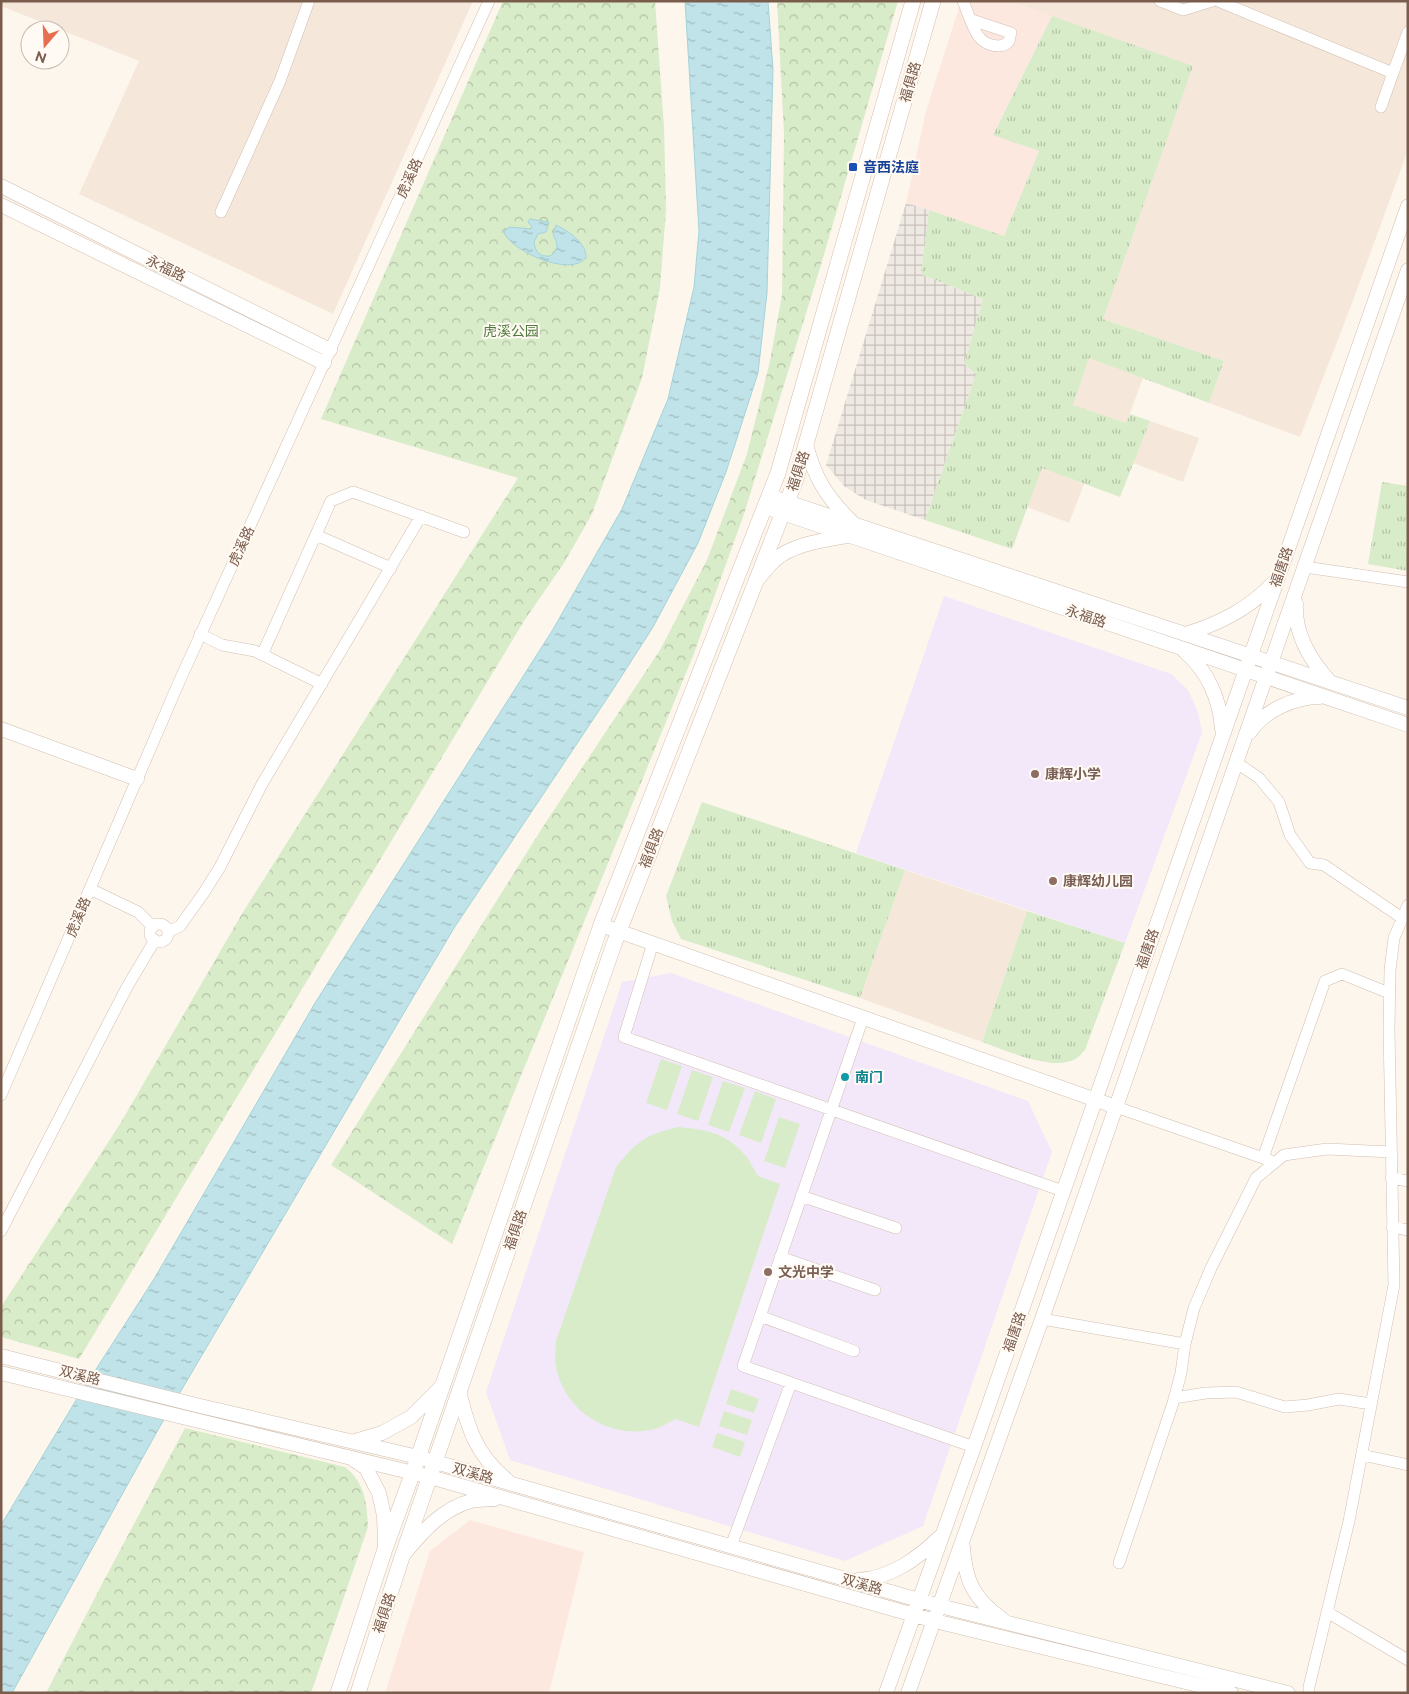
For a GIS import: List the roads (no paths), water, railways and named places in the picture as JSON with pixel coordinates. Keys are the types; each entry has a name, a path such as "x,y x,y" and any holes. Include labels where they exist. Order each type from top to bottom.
{"main road":[{"name":"福俱路","path":"338,1693 441,1387 601,925 778,473 913,1"},
{"name":"福俱路","path":"358,1693 402,1557 619,931 796,479 933,1"}],"street":[{"path":"221,212 280,81 309,1"},
{"name":"虎溪路","path":"1,1095 200,634 490,1"},
{"path":"963,1 972,20"},
{"path":"1160,1 1185,6 1212,1"},
{"path":"1218,1 1393,73"},
{"path":"1381,107 1408,32"},
{"name":"永福路","path":"1,186 330,350"},
{"name":"永福路","path":"1,205 324,363"},
{"name":"福唐路","path":"886,1693 974,1447 1408,206"},
{"name":"福唐路","path":"908,1693 1042,1319 1408,270"},
{"path":"755,582 776,559 817,541 852,530 818,479 811,464 806,444"},
{"path":"262,654 332,501 353,492 464,532"},
{"name":"永福路","path":"767,501 1180,648 1408,725"},
{"path":"168,932 163,925 158,924 153,927 150,935 159,942 164,940 168,932 180,926 203,894 220,867 262,784 420,516"},
{"name":"永福路","path":"852,530 1186,634 1408,708"},
{"path":"316,535 391,568"},
{"path":"1305,567 1408,582"},
{"path":"1186,634 1238,613 1276,581"},
{"path":"1297,589 1295,614 1298,631 1317,668 1330,682"},
{"path":"200,634 222,645 255,651 322,684"},
{"path":"1180,648 1193,659 1205,674 1216,696 1223,733"},
{"path":"1244,741 1255,725 1268,714 1291,703 1310,697 1326,697"},
{"path":"1,729 137,779"},
{"path":"1237,763 1258,778 1279,802 1290,835 1310,863 1324,865 1402,918"},
{"path":"90,890 138,912 153,927"},
{"path":"1309,1693 1349,1522 1394,1285 1390,1152 1389,993 1392,947 1408,905"},
{"path":"601,925 1275,1162"},
{"path":"1,1231 127,987 155,940"},
{"path":"652,943 624,1037 1063,1191"},
{"path":"1263,1158 1325,981 1342,974 1389,993"},
{"path":"864,1018 743,1366 974,1447"},
{"path":"1119,1563 1174,1398 1194,1308 1211,1268 1256,1178 1284,1155 1326,1149 1390,1152"},
{"path":"1391,1178 1408,1181"},
{"path":"801,1196 896,1228"},
{"path":"1392,1227 1408,1230"},
{"path":"780,1256 875,1290"},
{"path":"760,1316 854,1351"},
{"path":"1042,1319 1185,1344"},
{"name":"双溪路","path":"1,1356 196,1405 418,1457 940,1606 1288,1693"},
{"name":"双溪路","path":"1,1373 413,1472 935,1621 1231,1693"},
{"path":"731,1546 791,1383"},
{"path":"352,1441 382,1434 411,1417 441,1387"},
{"path":"459,1391 467,1423 479,1450 494,1469 511,1484"},
{"path":"1174,1398 1206,1393 1236,1392 1285,1407 1339,1399 1371,1404"},
{"path":"1362,1455 1408,1465"},
{"path":"351,1458 366,1468 379,1494 384,1516 386,1549"},
{"path":"402,1557 423,1531 447,1512 472,1501 506,1498"},
{"path":"850,1580 873,1579 909,1563 943,1534"},
{"path":"962,1542 964,1567 970,1583 990,1610 1007,1622"},
{"path":"1327,1612 1408,1660"}],"water":[{"path":"685,1 768,1 773,70 767,293 758,373 726,472 698,543 653,627 454,928 159,1428 12,1693 1,1693 1,1525 75,1402 154,1279 315,1003 552,631 622,509 668,399 694,287 699,231"},
{"path":"530,219 549,222 546,232 538,234 534,242 537,251 541,255 550,256 556,249 557,244 553,235 556,225 571,234 580,243 586,258 578,263 567,265 542,260 519,248 504,233 505,230 510,227 531,229 532,227 528,222"}],"place":[{"name":"音西法庭","path":"853,167"},
{"name":"康辉小学","path":"1035,774"},
{"name":"康辉幼儿园","path":"1053,881"},
{"name":"南门","path":"845,1077"},
{"name":"文光中学","path":"768,1272"}],"park label":[{"name":"虎溪公园","path":"511,331"}]}
